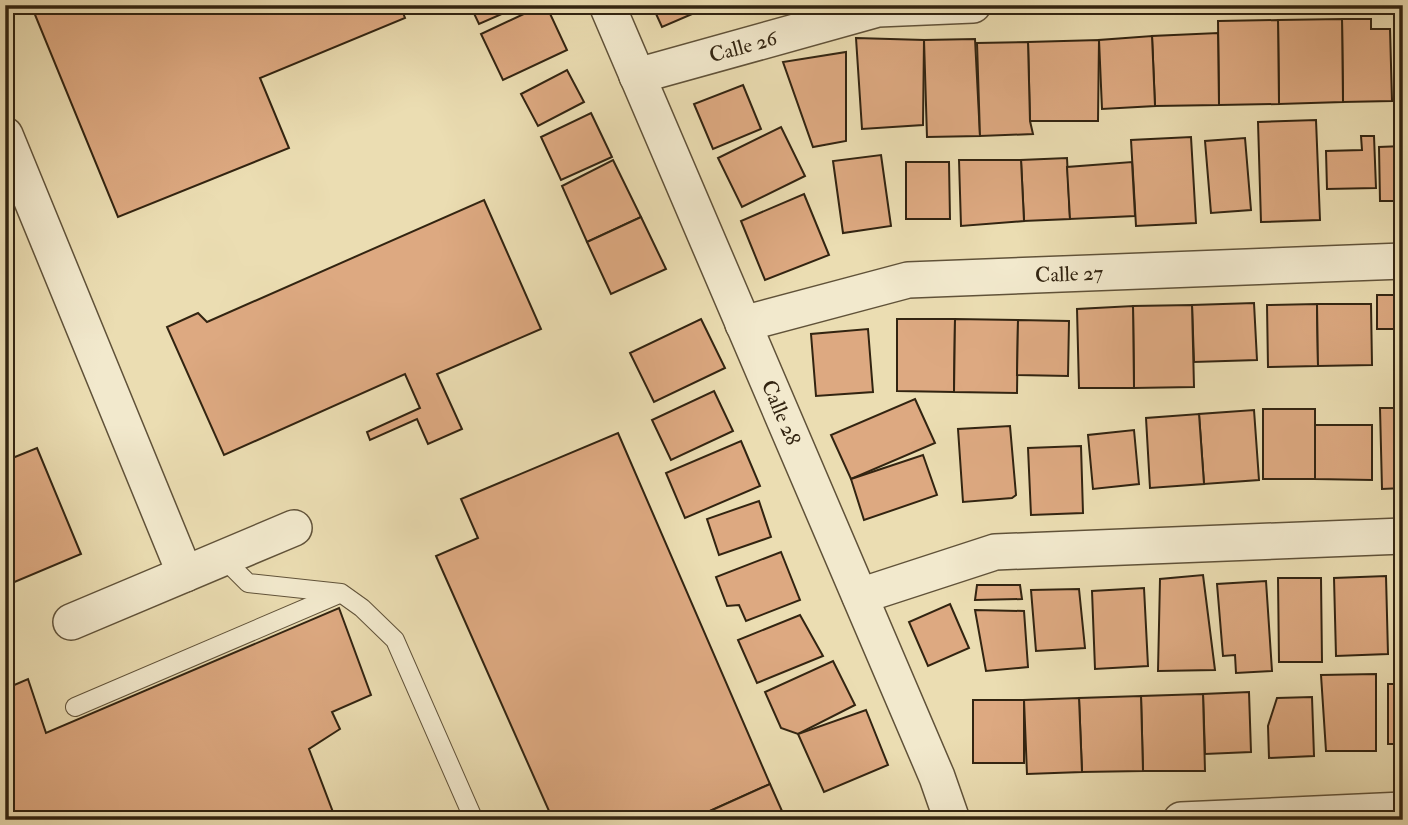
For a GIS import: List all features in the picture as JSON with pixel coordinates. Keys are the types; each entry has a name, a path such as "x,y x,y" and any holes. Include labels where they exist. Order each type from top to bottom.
{"street":[{"name":"Calle 28","path":"607,5 860,596 952,820"},
{"name":"Calle 26","path":"637,76 878,9 973,5"},
{"path":"5,135 185,574"},
{"name":"Calle 27","path":"743,324 908,280 1403,261"},
{"path":"71,622 294,528"},
{"path":"860,596 995,552 1403,536"},
{"path":"1181,820 1403,810"}],"lane":[{"path":"223,558 248,583 341,593 362,608 395,640 474,820"},
{"path":"75,707 341,593"}],"building":[{"path":"31,5 400,5 405,18 260,78 289,148 118,217"},
{"path":"470,5 522,5 479,24"},
{"path":"546,5 567,50 503,80 481,34"},
{"path":"652,5 713,5 662,27"},
{"path":"1342,19 1371,19 1371,29 1390,29 1392,101 1343,102"},
{"path":"1342,19 1343,102 1279,104 1278,20"},
{"path":"1278,20 1279,104 1219,105 1218,21"},
{"path":"1399,29 1403,29 1403,104 1400,104"},
{"path":"1218,33 1219,105 1155,106 1152,36"},
{"path":"1152,36 1155,106 1102,109 1099,40"},
{"path":"856,38 924,40 923,125 862,129"},
{"path":"975,39 980,136 927,137 924,40"},
{"path":"1099,40 1098,121 1030,121 1028,42"},
{"path":"1028,42 1030,121 1033,134 980,136 977,43"},
{"path":"846,52 846,141 813,147 783,62"},
{"path":"567,70 584,102 538,126 521,94"},
{"path":"743,85 761,129 713,149 694,104"},
{"path":"591,113 612,157 561,180 541,137"},
{"path":"1316,120 1320,220 1261,222 1258,122"},
{"path":"781,127 805,176 742,207 718,158"},
{"path":"1361,136 1374,136 1376,188 1327,189 1326,151 1362,150"},
{"path":"1191,137 1196,223 1136,226 1131,140"},
{"path":"1245,138 1251,210 1211,213 1205,141"},
{"path":"1403,146 1403,201 1380,201 1379,147"},
{"path":"881,155 891,226 843,233 833,161"},
{"path":"1067,158 1070,219 1024,221 1021,160"},
{"path":"613,160 641,217 587,242 562,186"},
{"path":"959,160 1021,160 1024,221 961,226"},
{"path":"906,162 949,162 950,219 906,219"},
{"path":"1132,162 1135,216 1070,219 1067,167"},
{"path":"804,194 829,255 765,280 741,221"},
{"path":"484,200 541,329 437,374 462,429 428,444 417,419 370,440 367,432 420,408 405,374 224,455 167,327 198,313 207,322"},
{"path":"641,217 666,269 611,294 587,242"},
{"path":"1377,295 1403,295 1403,329 1377,329"},
{"path":"1254,303 1257,360 1194,362 1192,305"},
{"path":"1317,304 1318,366 1268,367 1267,305"},
{"path":"1317,304 1371,304 1372,365 1318,366"},
{"path":"1192,305 1194,387 1134,388 1133,306"},
{"path":"1133,306 1134,388 1079,388 1077,309"},
{"path":"701,319 725,368 654,402 630,353"},
{"path":"897,319 955,319 954,392 897,391"},
{"path":"955,319 1018,320 1017,393 954,392"},
{"path":"1018,320 1069,321 1068,376 1017,375"},
{"path":"868,329 873,392 816,396 811,334"},
{"path":"714,391 733,431 671,460 652,420"},
{"path":"915,399 935,443 851,479 831,435"},
{"path":"1380,408 1403,408 1403,488 1382,489"},
{"path":"1263,409 1315,409 1315,479 1263,479"},
{"path":"1254,410 1259,480 1204,484 1199,414"},
{"path":"1199,414 1204,484 1150,488 1146,418"},
{"path":"1315,425 1372,425 1372,480 1315,479"},
{"path":"1010,426 1016,495 1012,498 963,502 958,429"},
{"path":"1134,430 1139,484 1093,489 1088,435"},
{"path":"618,433 770,784 690,820 553,820 436,556 478,538 461,499"},
{"path":"741,441 760,486 685,518 666,473"},
{"path":"1081,446 1083,513 1031,515 1028,448"},
{"path":"37,448 81,554 5,586 5,461"},
{"path":"923,455 937,495 864,520 851,479"},
{"path":"759,501 771,537 719,555 707,519"},
{"path":"781,552 800,600 746,621 739,605 727,606 716,577"},
{"path":"1403,574 1403,659 1400,659"},
{"path":"1203,575 1215,670 1158,671 1160,579"},
{"path":"1386,576 1388,654 1336,656 1334,578"},
{"path":"1278,578 1321,578 1322,662 1279,662"},
{"path":"1266,581 1272,671 1236,673 1235,655 1223,656 1217,584"},
{"path":"977,585 1020,585 1022,599 975,600"},
{"path":"1144,588 1148,666 1095,669 1092,591"},
{"path":"1079,589 1085,648 1036,651 1031,590"},
{"path":"950,604 969,648 928,666 909,622"},
{"path":"339,608 371,695 332,712 340,729 309,749 336,820 5,820 5,689 28,679 46,733"},
{"path":"975,610 1024,611 1028,667 986,671"},
{"path":"800,615 823,656 757,683 738,640"},
{"path":"833,661 855,705 798,734 781,728 765,692"},
{"path":"1376,674 1376,751 1326,751 1321,675"},
{"path":"1388,684 1403,684 1403,744 1388,744"},
{"path":"1249,692 1251,752 1205,754 1203,694"},
{"path":"1203,694 1205,771 1143,771 1141,696"},
{"path":"1141,696 1143,771 1082,772 1079,698"},
{"path":"1312,697 1314,756 1269,758 1268,726 1277,698"},
{"path":"1079,698 1082,772 1027,774 1024,700"},
{"path":"973,700 1024,700 1024,763 973,763"},
{"path":"866,710 888,765 824,792 798,734"},
{"path":"770,784 786,820 690,820"}]}
